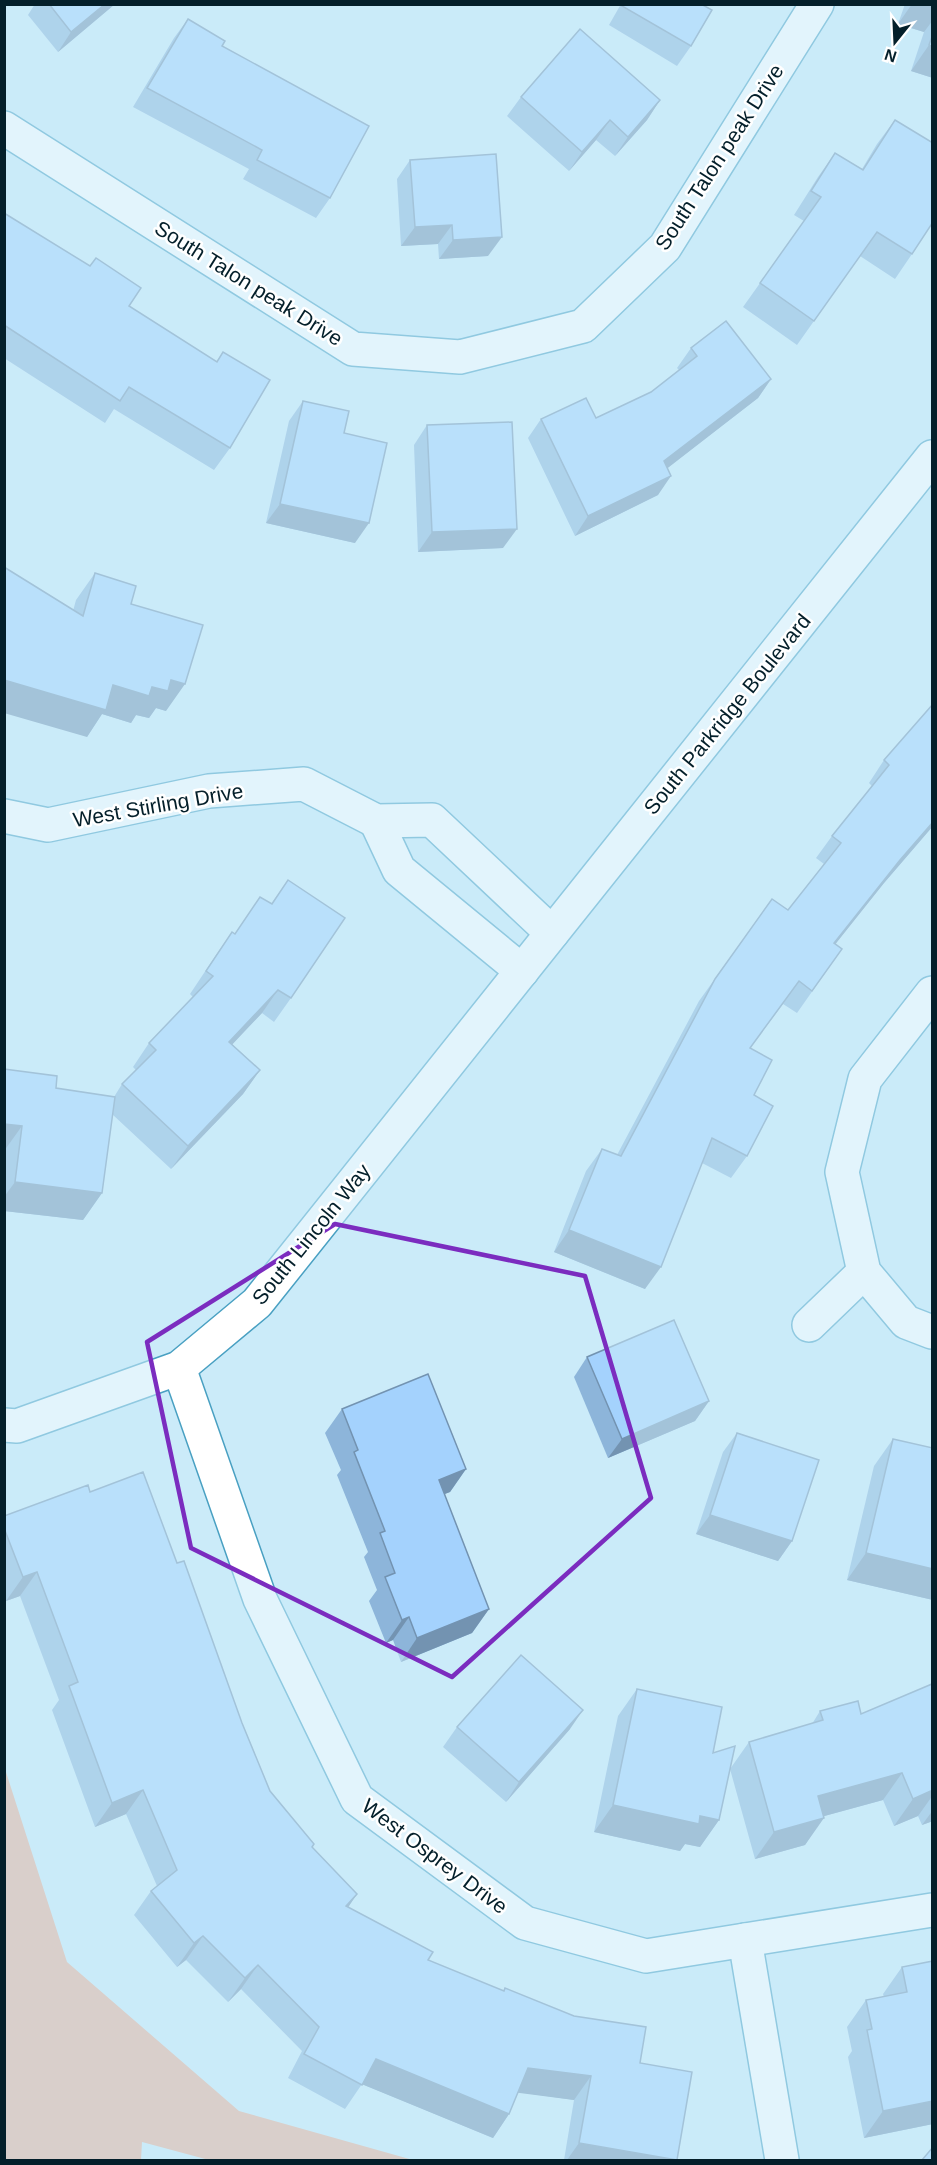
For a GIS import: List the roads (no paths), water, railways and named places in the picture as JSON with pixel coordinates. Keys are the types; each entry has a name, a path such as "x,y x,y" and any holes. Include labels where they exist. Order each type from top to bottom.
{"street":[{"name":"South Talon peak Drive","path":"4,128 352,349 460,357 583,326 665,247 817,4"},
{"name":"South Parkridge Boulevard","path":"522,970 933,457"},
{"name":"West Stirling Drive","path":"4,816 48,825 209,791 304,784 376,821"},
{"path":"522,970 399,870 376,821 432,820 552,933"},
{"name":"South Lincoln Way","path":"4,1425 17,1426 179,1368 257,1303 522,970"},
{"path":"933,993 865,1079 842,1172 864,1272 906,1322 933,1332"},
{"path":"809,1325 864,1272"},
{"name":"West Osprey Drive","path":"179,1368 260,1599 357,1799 525,1923 646,1956 933,1911"},
{"path":"745,1940 782,2160"}]}
